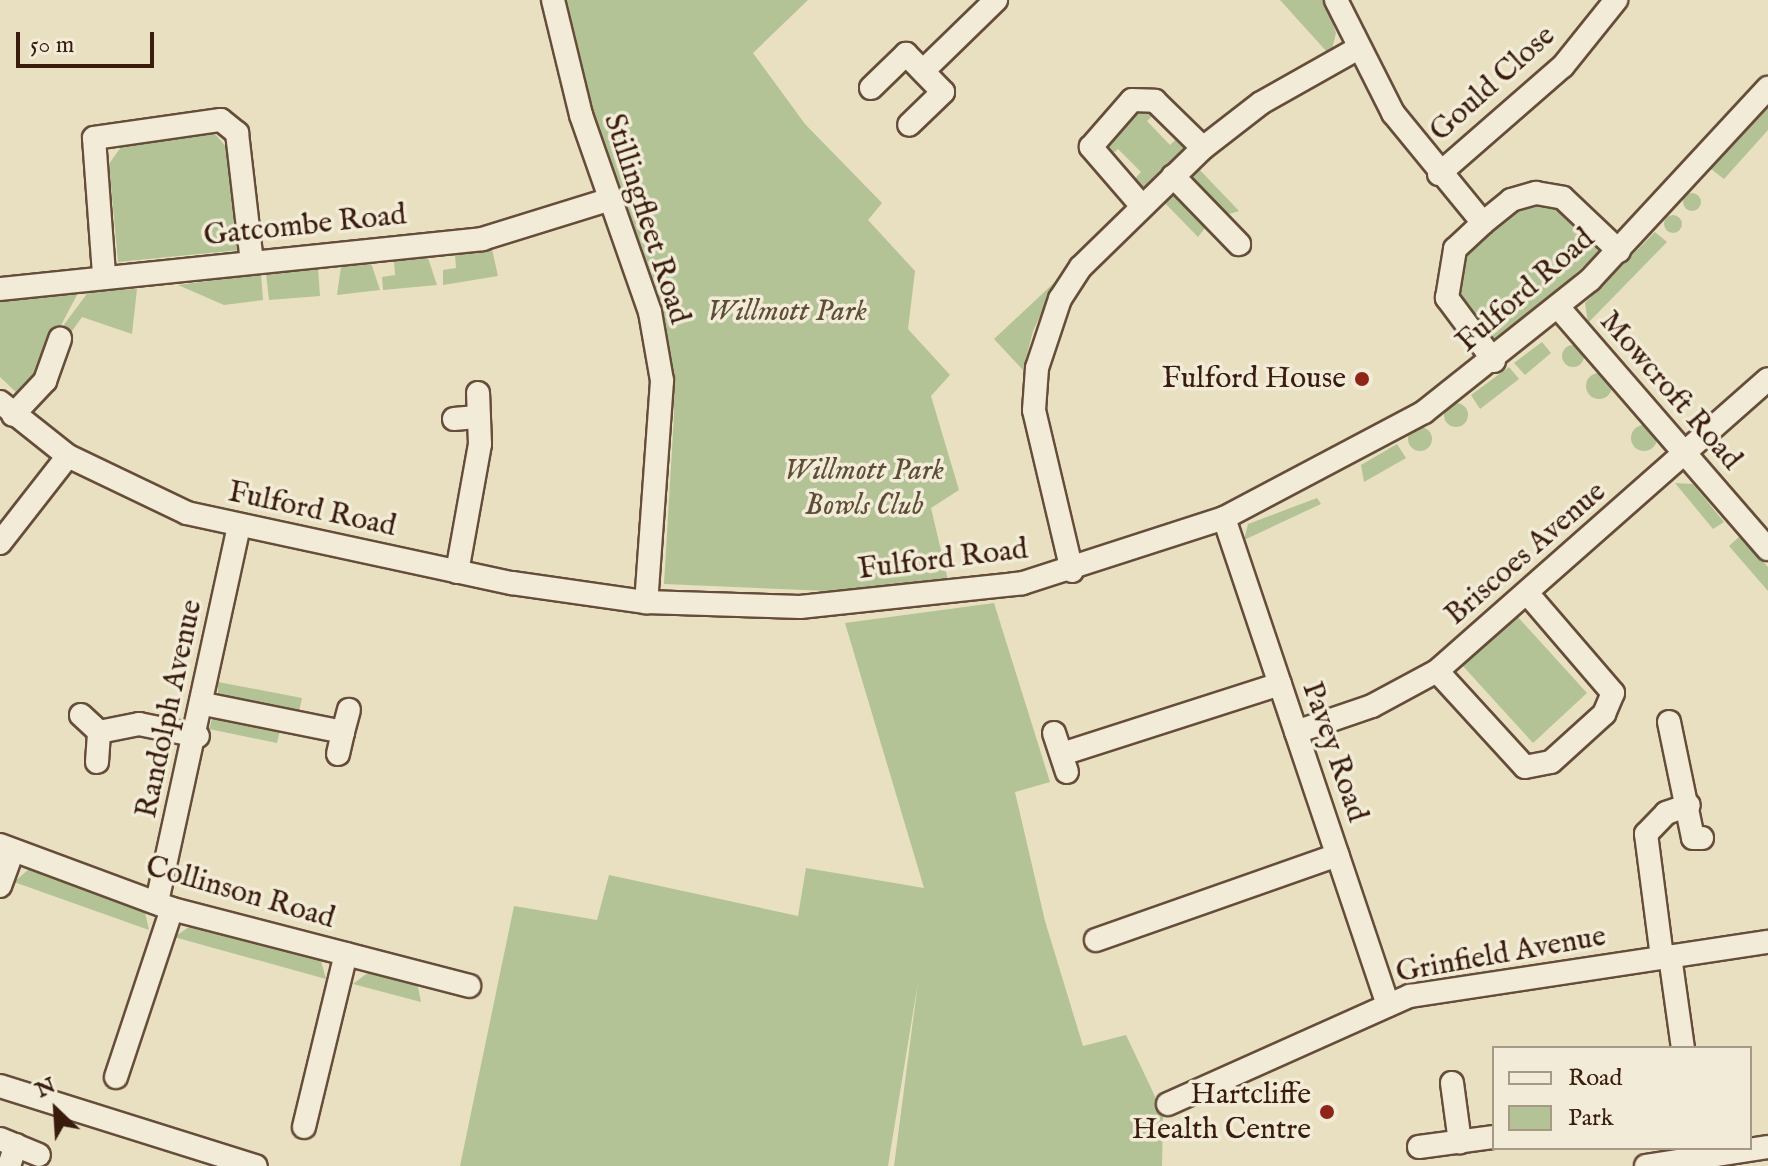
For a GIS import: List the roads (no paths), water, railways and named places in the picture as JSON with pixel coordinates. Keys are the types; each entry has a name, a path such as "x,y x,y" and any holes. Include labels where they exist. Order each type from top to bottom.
{"street":[{"name":"Stillingfleet Road","path":"553,0 611,199 650,312 662,381 646,602"},
{"path":"923,71 996,0"},
{"path":"1336,0 1357,49 1439,174 1483,223"},
{"name":"Gould Close","path":"1439,174 1563,66 1616,0"},
{"path":"1072,571 1039,446 1037,368 1068,285 1141,205 1203,148 1285,87 1357,49"},
{"path":"871,88 906,54 943,92 909,125"},
{"name":"Fulford Road","path":"6,409 68,456 135,492 239,527 457,572 646,602 800,607 904,599 1072,571 1224,518 1358,453 1494,361 1559,308 1619,251 1768,88"},
{"path":"1141,205 1091,147 1132,100 1155,101 1203,148"},
{"path":"104,274 94,138 221,120 237,133 252,262"},
{"path":"1173,176 1238,245"},
{"path":"1494,361 1447,298 1455,249 1483,223 1511,200 1536,193 1563,198 1619,251"},
{"name":"Gatcombe Road","path":"0,289 104,274 482,239 611,199"},
{"name":"Mowcroft Road","path":"1559,308 1768,549"},
{"path":"6,409 45,381 60,339"},
{"name":"Briscoes Avenue","path":"1296,732 1372,706 1437,671 1768,379"},
{"path":"457,572 479,417 478,393"},
{"path":"454,419 479,417"},
{"path":"0,543 9,521 68,456"},
{"name":"Pavey Road","path":"1224,518 1388,1005"},
{"name":"Randolph Avenue","path":"116,1077 165,906 239,527"},
{"path":"1437,671 1525,767 1551,762 1604,714 1613,693 1527,593"},
{"path":"1061,753 1280,684"},
{"path":"204,704 343,732"},
{"path":"81,715 99,732"},
{"path":"1669,722 1689,805 1693,838 1702,838"},
{"path":"99,732 139,724 198,736"},
{"path":"97,762 99,732"},
{"path":"1683,1046 1646,834 1666,813 1689,805"},
{"path":"0,886 6,848"},
{"name":"Collinson Road","path":"6,848 165,906 469,986"},
{"path":"1095,936 1338,855"},
{"name":"Grinfield Avenue","path":"1168,1104 1388,1005 1431,992 1768,942"},
{"path":"304,1127 346,954"},
{"path":"1452,1083 1460,1142"},
{"path":"0,1086 256,1166"},
{"path":"1419,1147 1492,1137"},
{"path":"8,1150 39,1155"},
{"path":"1646,1166 1749,1150"}],"place":[{"name":"Fulford House","path":"1362,379"},
{"name":"Hartcliffe Health Centre","path":"1327,1112"}],"park label":[{"name":"Willmott Park","path":"787,312"},
{"name":"Willmott Park Bowls Club","path":"864,488"}]}
